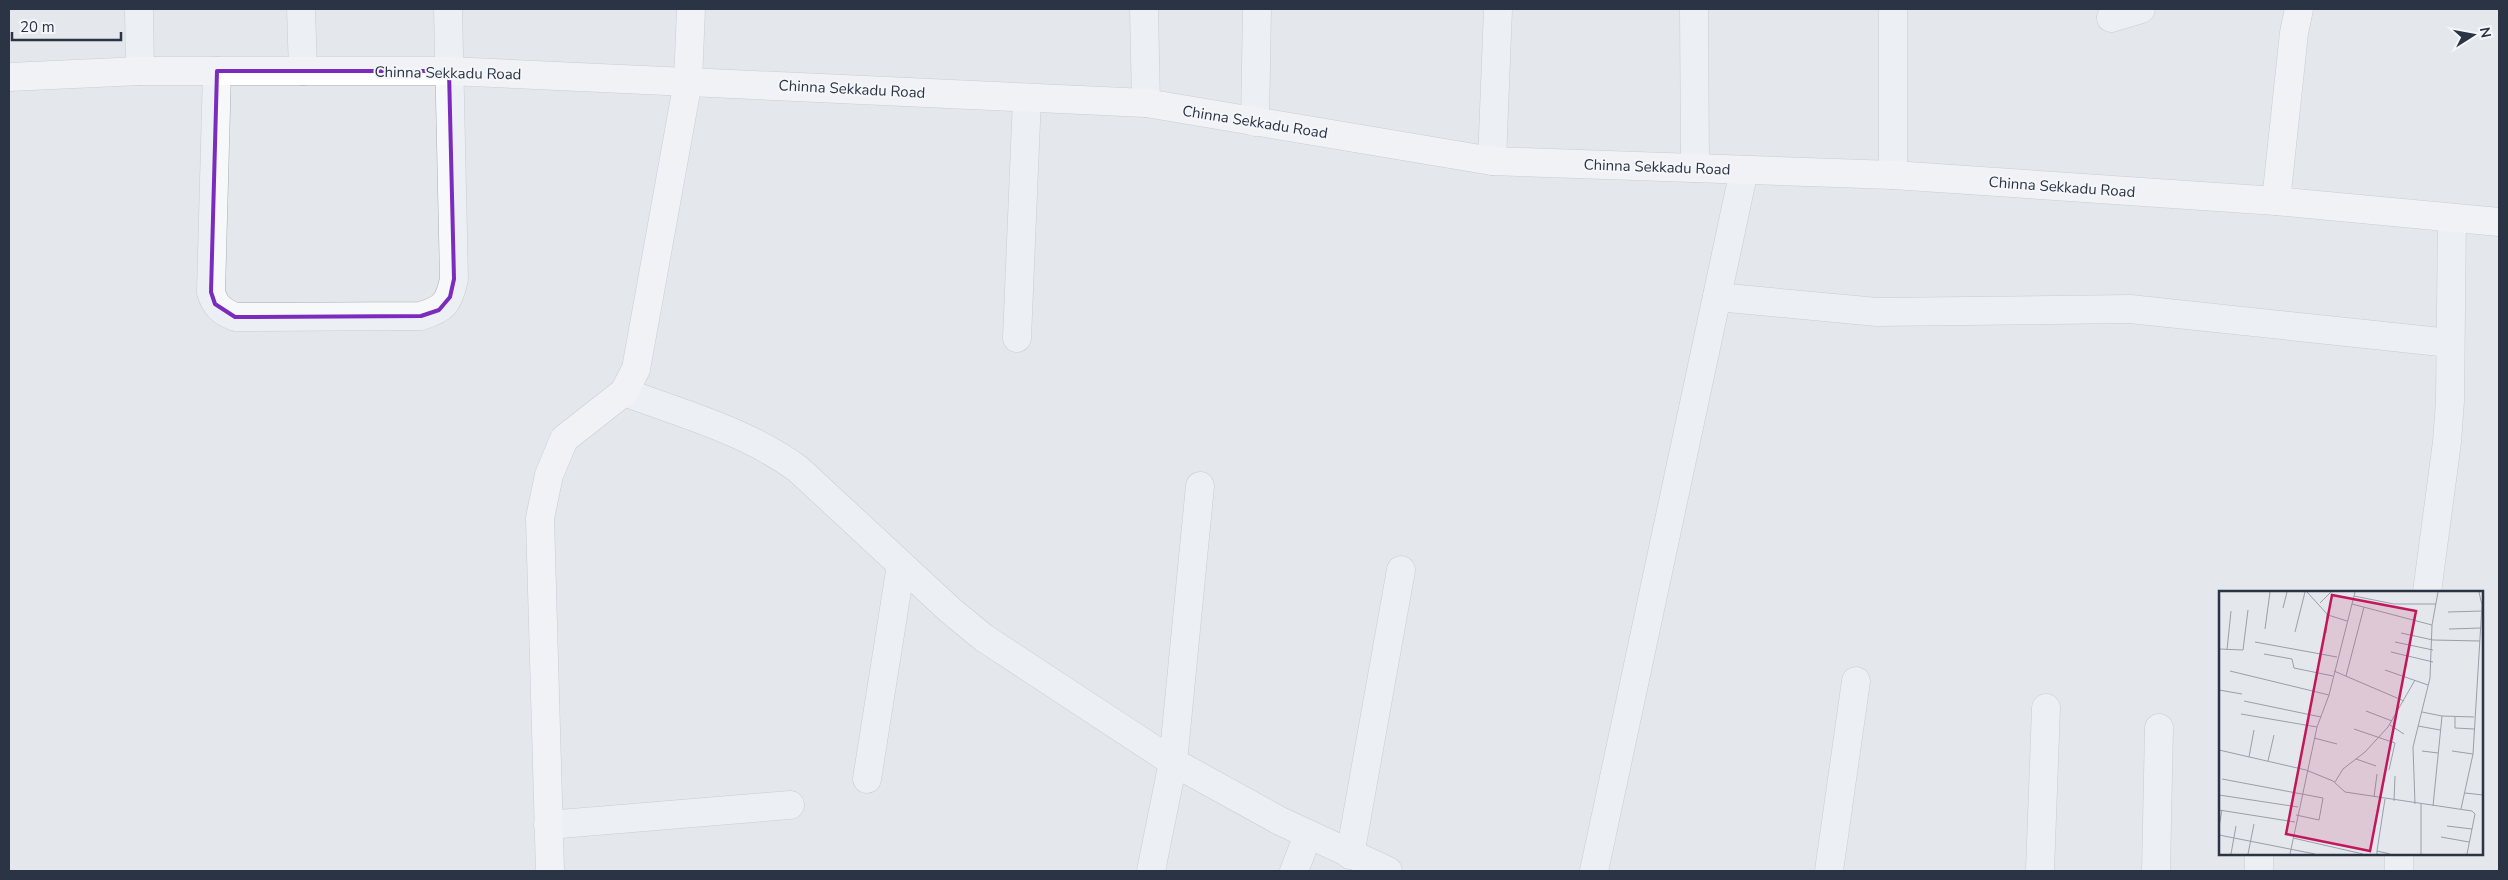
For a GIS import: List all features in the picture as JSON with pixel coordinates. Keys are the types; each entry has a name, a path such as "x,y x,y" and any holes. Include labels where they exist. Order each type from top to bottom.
{"street":[{"path":"139,9 140,71"},
{"path":"301,9 303,71"},
{"path":"217,71 211,292 215,304 223,312 235,317 421,316 439,310 445,304 450,297 454,279 448,9"},
{"path":"550,871 540,518 549,475 564,439 624,392 636,369 688,81 691,9"},
{"path":"1144,9 1146,103"},
{"path":"1255,122 1257,9"},
{"path":"1492,161 1498,9"},
{"path":"1694,9 1694,168"},
{"path":"1893,9 1893,175"},
{"path":"2111,18 2141,9"},
{"path":"2276,201 2294,33 2299,9"},
{"name":"Chinna Sekkadu Road","path":"9,77 140,71 449,71 1146,103 1492,161 1893,175 2276,201 2499,222"},
{"path":"1017,338 1027,98"},
{"path":"1594,871 1744,170"},
{"path":"2427,591 2447,442 2452,218"},
{"path":"1717,297 1877,312 2130,309 2450,343"},
{"path":"624,392 741,436 774,451 798,469 950,610 984,638 1173,762 1308,835 1388,871"},
{"path":"1151,871 1173,762 1200,486"},
{"path":"867,779 901,565"},
{"path":"1350,855 1401,570"},
{"path":"1829,871 1856,681"},
{"path":"2040,871 2046,708"},
{"path":"2156,871 2159,728"},
{"path":"548,825 790,805"},
{"path":"1294,871 1308,835"},
{"path":"2259,855 2259,871"},
{"path":"2399,855 2399,871"}],"highlighted area":[{"path":"217,71 449,71 454,279 450,297 439,310 421,316 235,317 215,304 211,292"}]}
